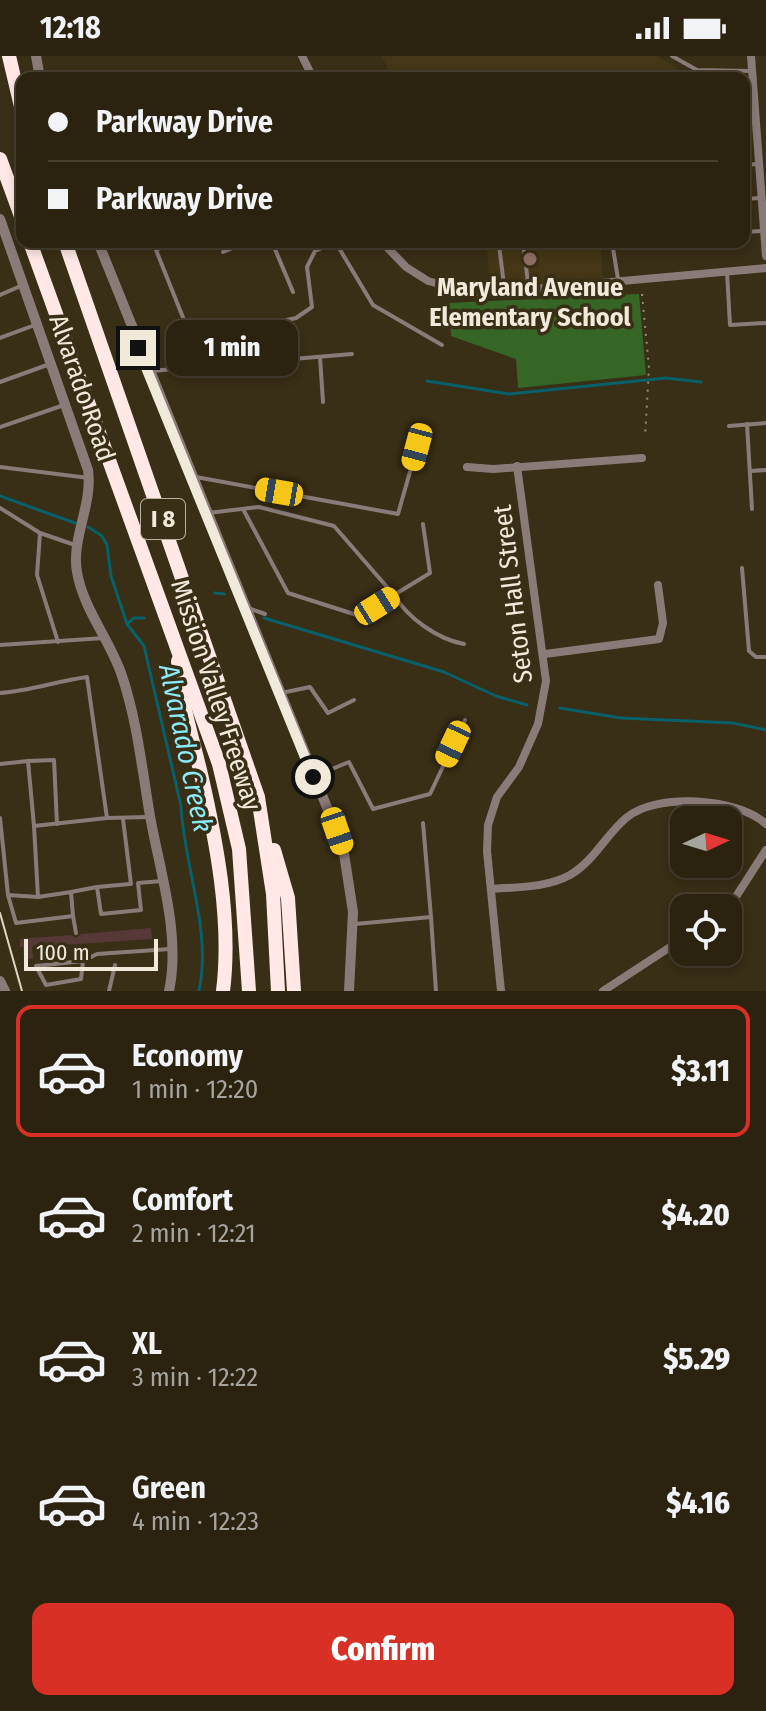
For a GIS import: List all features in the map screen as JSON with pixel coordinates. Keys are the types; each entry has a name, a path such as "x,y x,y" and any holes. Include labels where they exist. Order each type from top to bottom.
{"highway":[{"path":"9,56 16,86"},
{"path":"0,159 16,203"},
{"name":"Mission Valley Freeway","path":"32,248 176,641 229,802 245,895 249,991"},
{"name":"Mission Valley Freeway","path":"67,248 258,797 273,894 278,991"},
{"path":"176,641 180,694 201,777 216,858 224,954 223,991"},
{"path":"258,797 288,898 294,991"}],"street":[{"path":"751,56 761,124 760,164 766,256"},
{"name":"Alvarado Road","path":"0,219 6,249 23,285 89,478 76,568 129,702 173,948 169,991"},
{"path":"100,248 190,476 343,847 349,875 352,925 349,991"},
{"path":"388,248 406,267 440,286 465,293 529,292 766,268"},
{"path":"467,467 642,458"},
{"name":"Seton Hall Street","path":"501,991 488,825 497,797 519,767 538,724 546,681 545,654 517,466"},
{"path":"545,654 659,639 663,623 658,585"},
{"path":"491,889 543,884 571,874 589,861 628,816 653,804 733,805 766,824"},
{"path":"738,894 766,850"},
{"path":"603,991 670,947"},
{"path":"0,981 5,991"}],"lane":[{"path":"672,56 697,70 752,71"},
{"path":"750,165 760,164"},
{"path":"750,198 762,197"},
{"path":"160,248 156,250 190,335"},
{"path":"223,252 233,248"},
{"path":"275,248 293,292"},
{"path":"251,328 296,318 312,307 307,267 315,251 322,248"},
{"path":"340,248 373,305 442,345"},
{"path":"499,248 505,293"},
{"path":"524,248 529,292"},
{"path":"613,248 619,284"},
{"path":"727,272 730,325 766,323"},
{"path":"0,295 23,285"},
{"path":"0,338 37,324"},
{"path":"148,371 352,354"},
{"path":"320,357 323,402"},
{"path":"0,382 51,363"},
{"path":"0,427 66,404"},
{"path":"729,426 766,423"},
{"path":"747,424 752,509"},
{"path":"190,476 398,514 417,447"},
{"path":"0,467 89,478"},
{"path":"750,471 766,470"},
{"path":"205,513 259,507 334,526 405,612 450,641 464,644"},
{"path":"0,508 40,533 77,546"},
{"path":"243,509 288,593 360,616 430,573 423,524"},
{"path":"40,533 37,575 58,642"},
{"path":"742,568 749,651 756,657 766,657"},
{"path":"245,607 265,614"},
{"path":"0,645 106,638"},
{"path":"0,693 30,691 50,682 87,677 107,818"},
{"path":"279,693 310,687 328,713 354,700"},
{"path":"313,777 349,762 373,809 430,794 465,720"},
{"path":"0,764 54,760 57,824"},
{"path":"28,761 38,897"},
{"path":"34,826 150,817"},
{"path":"0,818 8,895 16,923 73,916"},
{"path":"123,818 131,884"},
{"path":"423,823 436,991"},
{"path":"8,895 38,897 162,881"},
{"path":"97,887 101,914 141,910 138,883"},
{"path":"71,892 76,933"},
{"path":"352,925 431,917"},
{"path":"83,961 81,979 46,985 36,966 83,961 97,954 173,948"},
{"path":"109,991 115,965"}],"path":[{"path":"642,294 649,368 645,437"}],"shaded area":[{"path":"382,56 658,56 683,72 389,72"},
{"path":"481,248 600,248 603,278 490,289 487,251"}],"green space":[{"path":"639,294 646,375 518,388 516,359 451,336 449,303"}],"building":[{"path":"151,928 152,939 32,947 33,958 24,960 23,947 20,947 20,939 71,935 76,938 81,934"}],"waterway":[{"path":"427,381 509,394 666,378 701,382"},
{"name":"Alvarado Creek","path":"0,496 75,523"},
{"name":"Alvarado Creek","path":"88,527 102,536 107,545 111,576 127,624 144,646 181,806 200,922 202,968 199,991"},
{"path":"215,593 224,594"},
{"path":"127,624 134,618 144,618"},
{"path":"264,618 444,672 496,696 527,705"},
{"path":"560,708 621,718 733,723 766,730"}],"tram line":[{"path":"0,913 22,991"}],"place":[{"name":"Maryland Avenue Elementary School","path":"530,259"}],"route":[{"path":"138,348 313,777"}]}
